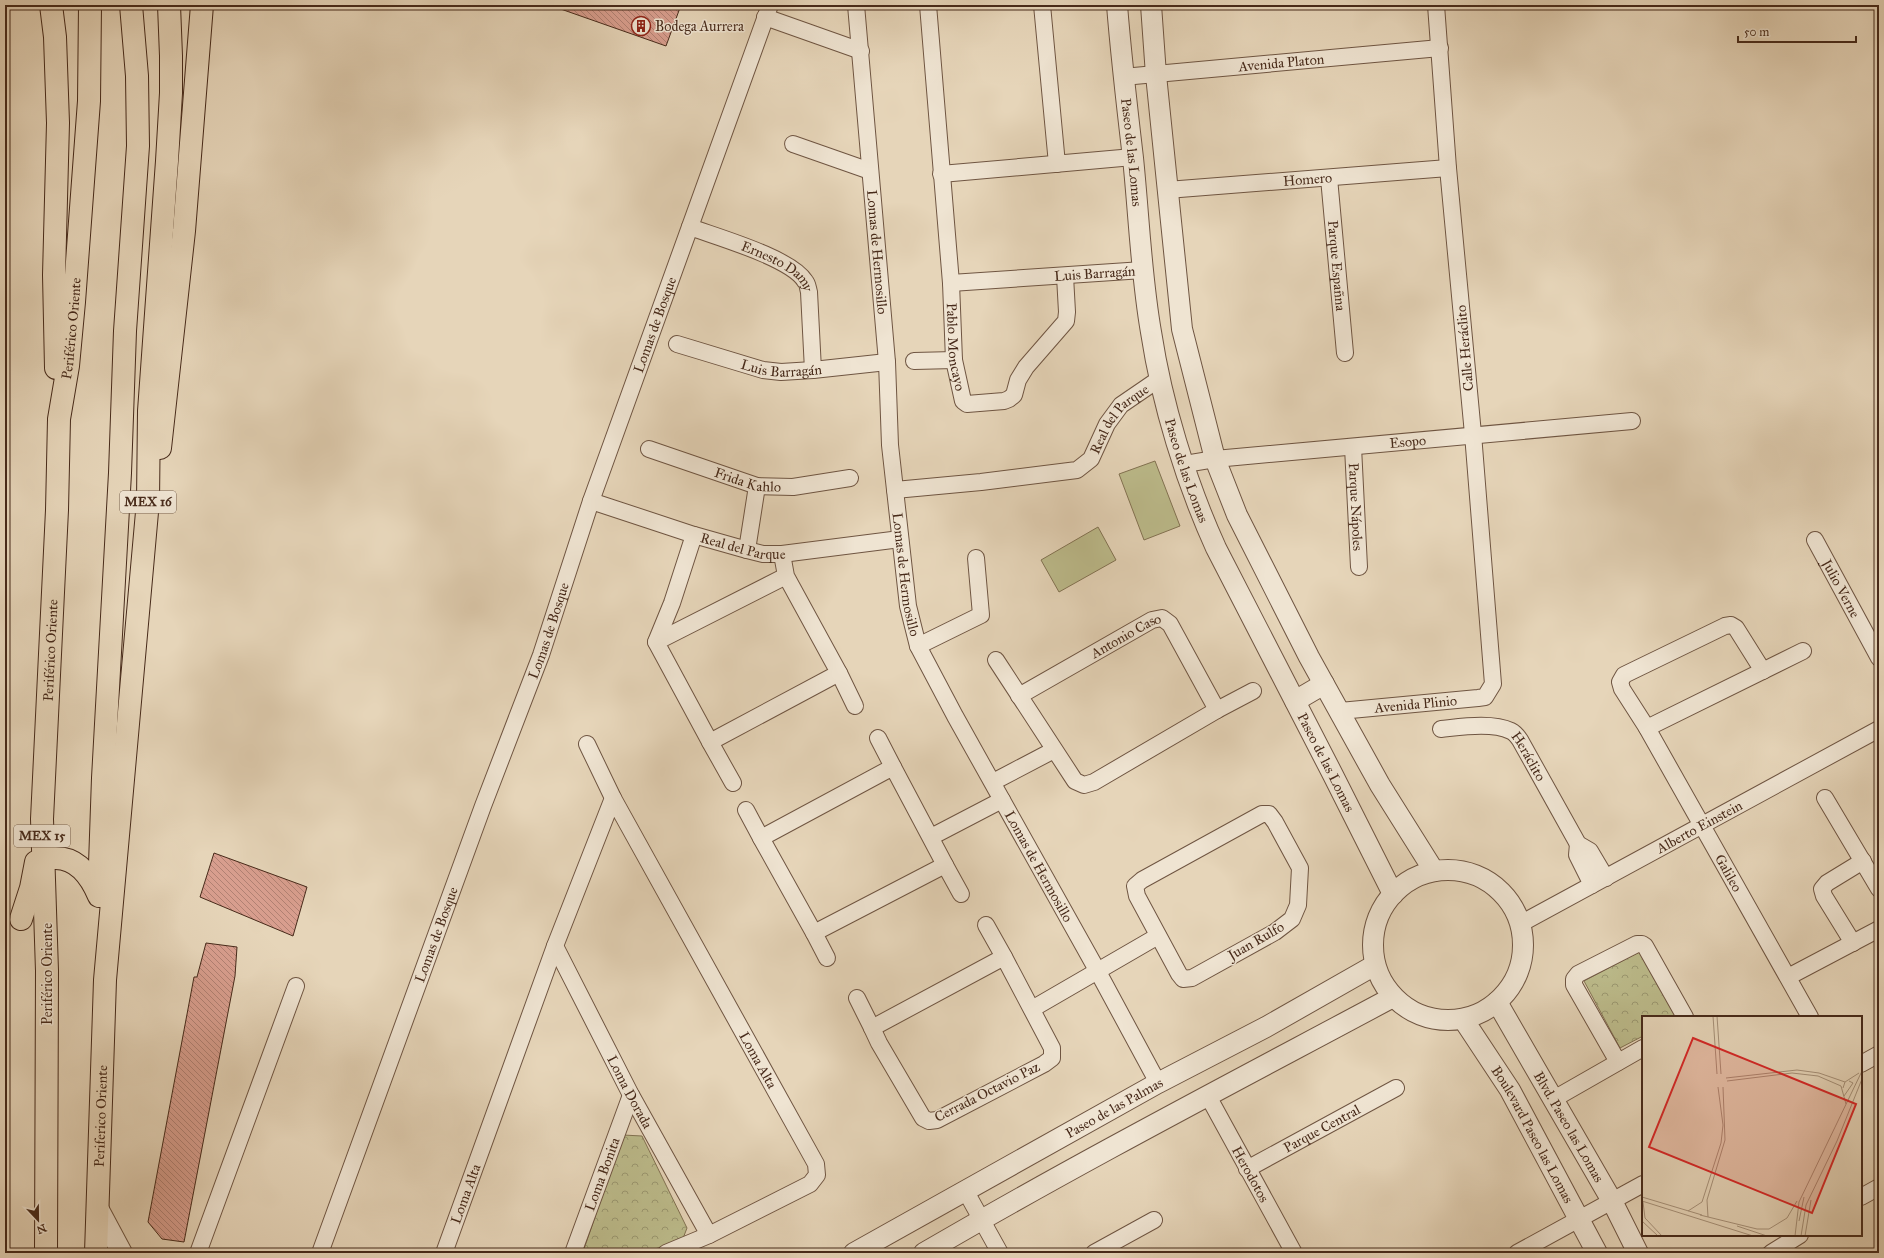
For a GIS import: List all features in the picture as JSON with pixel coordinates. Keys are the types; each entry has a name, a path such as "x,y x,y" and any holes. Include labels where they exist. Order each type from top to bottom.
{"highway":[{"path":"51,5 55,37 58,123 54,275 59,419"},
{"name":"Periférico Oriente","path":"46,1253 47,972 46,917 42,858 42,819 57,510 59,419 64,399 68,366 89,101 91,50 90,5"},
{"path":"105,980 99,896 103,778 120,473 125,331 138,146 137,76 131,5"},
{"path":"148,501 156,478 166,404 184,231 202,5"},
{"name":"MEX 16","path":"105,980 148,501 149,411 170,108 169,14"},
{"path":"21,919 31,888 36,862 42,858 64,857 78,865 92,881 99,896"},
{"name":"Periferico Oriente","path":"96,1253 99,1210 98,1172 105,980"}],"street":[{"name":"Lomas de Hermosillo","path":"856,5 887,362 890,445 908,606 918,646 1097,970 1158,1084"},
{"name":"Pablo Moncayo","path":"928,5 951,283 954,360 963,402 967,404 1004,401 1014,395 1018,380 1026,367 1066,321 1065,276"},
{"path":"1042,5 1057,164"},
{"name":"Paseo de las Lomas","path":"1117,5 1122,77 1132,157 1150,332 1159,379 1185,464 1202,516 1216,548 1393,894"},
{"path":"1151,5 1167,190 1182,329 1215,458 1237,515 1324,684 1380,785 1434,872"},
{"name":"Calle Heráclito","path":"1436,5 1448,168 1473,434 1493,684 1490,691"},
{"path":"768,11 861,51"},
{"name":"Lomas de Bosque","path":"320,1253 483,806 541,655 591,501 768,11"},
{"name":"Avenida Platon","path":"1122,77 1440,48"},
{"path":"793,144 870,171"},
{"path":"941,174 1132,157"},
{"name":"Homero","path":"1167,190 1448,168"},
{"name":"Parque Españna","path":"1329,178 1345,353"},
{"name":"Ernesto Damy","path":"690,227 773,257 790,266 800,275 806,282 809,292 813,370"},
{"name":"Luis Barragán","path":"951,283 1143,270"},
{"name":"Luis Barragán","path":"677,344 763,370 781,372 887,362"},
{"path":"914,361 954,360"},
{"name":"Real del Parque","path":"895,490 981,482 1077,470 1091,459 1106,424 1121,405 1159,379"},
{"name":"Esopo","path":"1185,464 1215,458 1353,447 1473,434 1632,421"},
{"name":"Parque Nápoles","path":"1353,447 1359,567"},
{"name":"Frida Kahlo","path":"650,449 757,486 793,487 850,478"},
{"path":"747,550 757,486"},
{"name":"Real del Parque","path":"591,501 694,535 763,554 782,554 900,539"},
{"path":"656,642 672,603 694,535"},
{"name":"Julio Verne","path":"1814,540 1879,658"},
{"path":"782,554 786,576 839,673 855,706"},
{"path":"918,646 981,615 976,558"},
{"path":"656,642 786,576"},
{"name":"Antonio Caso","path":"1019,696 1152,620 1162,618 1170,624 1217,710"},
{"name":"Galileo","path":"1763,671 1736,628 1731,625 1725,626 1624,675 1620,682 1622,689 1648,728 1809,1016"},
{"path":"656,642 733,783"},
{"path":"1648,728 1803,651"},
{"path":"996,660 1075,781 1084,785 1094,782 1217,710 1253,691"},
{"path":"710,742 839,673"},
{"path":"1295,701 1324,684"},
{"name":"Avenida Plinio","path":"1340,711 1478,698 1485,696 1490,691"},
{"name":"Heráclito","path":"1441,729 1475,726 1500,728 1512,732 1520,740 1578,844 1590,851 1599,881"},
{"name":"Alberto Einstein","path":"1520,924 1879,729"},
{"path":"878,738 961,894"},
{"name":"Loma Alta","path":"587,744 613,798 816,1164 817,1175 810,1184 709,1235 666,1253"},
{"path":"993,782 1054,750"},
{"path":"761,838 894,767"},
{"name":"Loma Alta","path":"444,1253 555,946 613,798"},
{"path":"1824,798 1879,889"},
{"path":"931,837 1002,800"},
{"path":"746,810 827,958"},
{"name":"Juan Rulfo","path":"1262,814 1269,814 1275,822 1300,868 1298,905 1292,919 1274,932 1192,978 1183,979 1158,936 1137,896 1135,886 1142,880 1262,814"},
{"path":"1853,942 1824,896 1822,889 1827,883 1863,861"},
{"path":"814,933 945,865"},
{"path":"1461,871 1487,881 1508,900 1520,924 1523,945 1520,966 1511,986 1497,1002 1481,1013 1463,1019 1438,1020 1414,1012 1393,997 1382,982 1375,965 1372,940 1379,915 1393,894 1412,880 1434,872 1461,871"},
{"name":"Cerrada Octavio Paz","path":"857,998 879,1043 923,1118 929,1121 937,1120 1044,1064 1052,1058 1052,1048 986,924"},
{"path":"1788,977 1879,928"},
{"path":"1032,1008 1158,936"},
{"path":"1618,1062 1574,985 1574,979 1578,974 1637,944 1642,944 1645,946 1684,1016"},
{"name":"Loma Dorada","path":"555,946 631,1095 709,1235"},
{"path":"872,1028 1004,957"},
{"name":"Paseo de las Palmas","path":"854,1253 1158,1084 1266,1027 1375,965"},
{"path":"198,1253 296,986"},
{"path":"924,1253 982,1219 1393,997"},
{"name":"Blvd. Paseo las Lomas","path":"1497,1002 1552,1100 1612,1201 1638,1253"},
{"name":"Boulevard Paseo las Lomas","path":"1463,1019 1510,1090 1597,1253"},
{"path":"1552,1100 1642,1049"},
{"path":"1862,1063 1879,1054"},
{"name":"Parque Central","path":"1247,1169 1396,1088"},
{"name":"Loma Bonita","path":"573,1253 631,1095"},
{"name":"Herodotos","path":"1208,1096 1294,1253"},
{"path":"1517,1253 1642,1185"},
{"path":"965,1190 1000,1253"},
{"path":"99,1210 122,1253"},
{"path":"1094,1253 1154,1220"},
{"path":"1778,1251 1799,1236"}],"green space":[{"path":"1155,461 1180,526 1144,540 1119,474"},
{"path":"1098,527 1116,560 1059,592 1041,560"},
{"path":"1643,950 1677,1016 1642,1016 1642,1037 1620,1048 1584,981"},
{"path":"623,1135 642,1136 687,1228 682,1241 641,1253 586,1253 584,1249"}],"building":[{"name":"Bodega Aurrera","path":"555,5 681,5 666,46 555,7"},
{"path":"214,853 307,887 293,936 200,897"},
{"path":"206,943 237,947 235,976 184,1242 162,1239 148,1222 194,977 197,977"}],"place":[{"name":"Bodega Aurrera","path":"641,26"}]}
